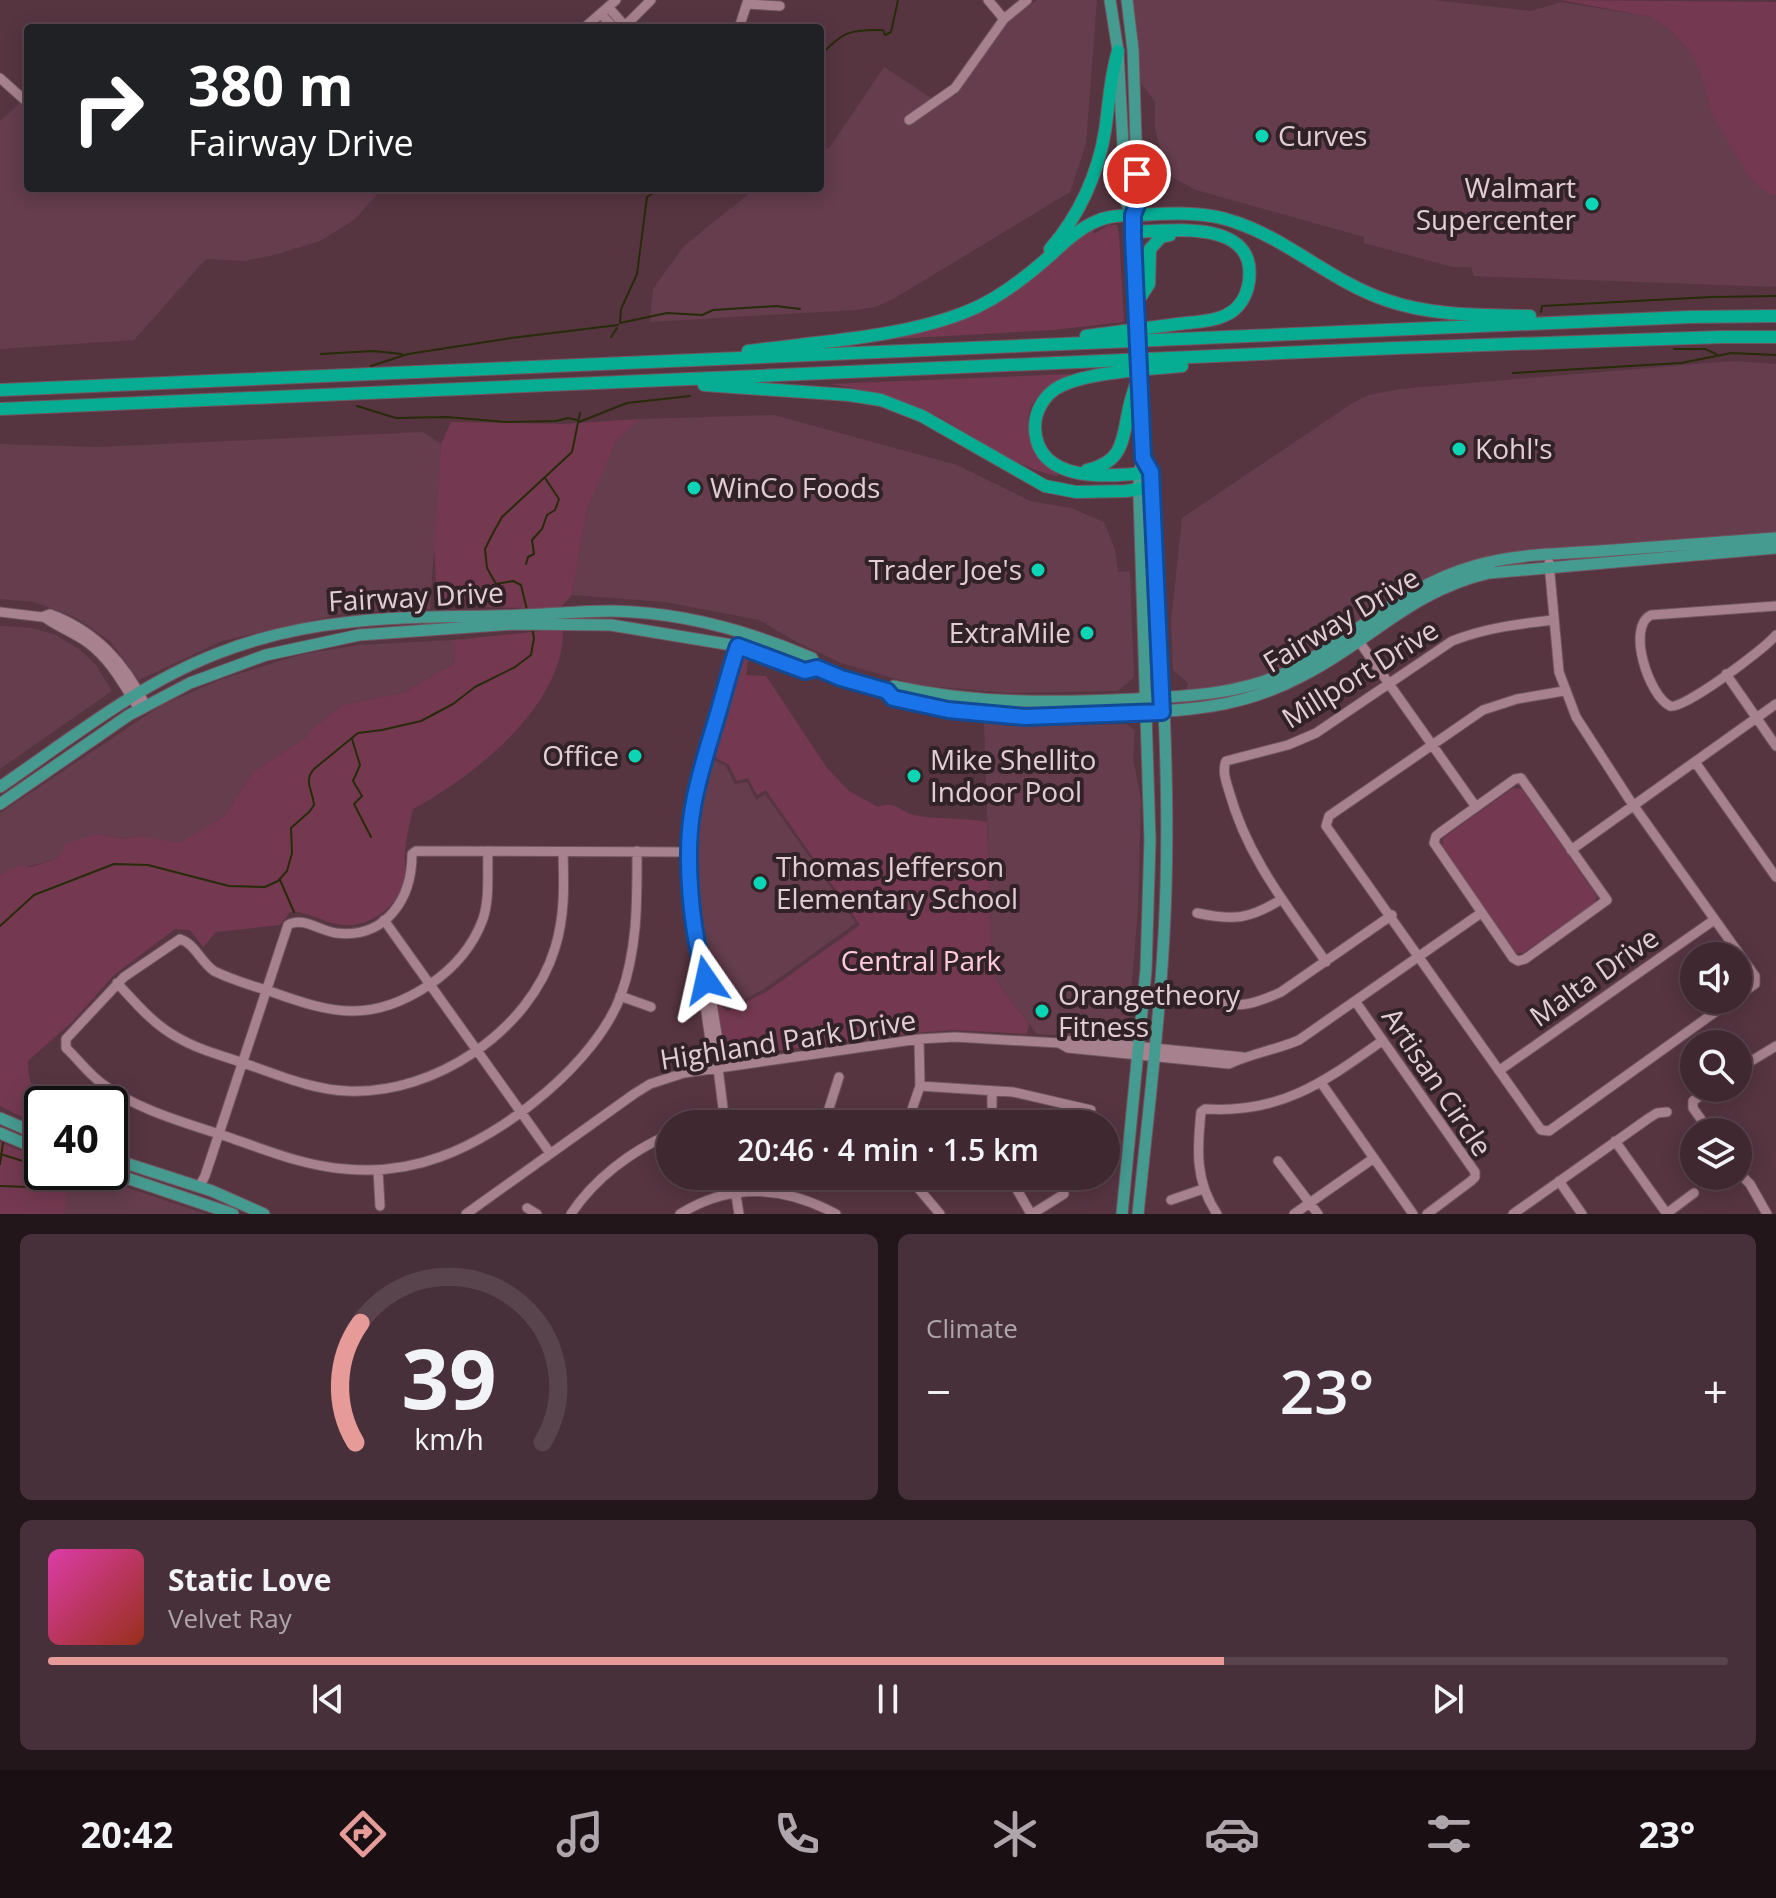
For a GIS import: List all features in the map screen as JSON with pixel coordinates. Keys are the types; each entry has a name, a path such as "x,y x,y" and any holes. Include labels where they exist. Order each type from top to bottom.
{"highway":[{"path":"1019,280 1059,237 1092,178 1105,132 1111,72 1118,51"},
{"path":"662,362 815,343 936,323 972,309 1019,280 1086,226 1104,219 1133,215 1197,214 1234,221 1254,229 1364,292 1404,305 1484,314 1661,318"},
{"path":"987,347 1224,316 1237,307 1246,294 1250,271 1245,257 1237,244 1224,235 1208,231 1133,232"},
{"path":"1136,304 1149,284 1150,249 1161,237 1183,232"},
{"path":"0,390 1661,318 1776,316"},
{"path":"0,409 1397,348 1776,337"},
{"path":"1145,473 1076,473 1062,469 1050,461 1037,438 1038,410 1053,390 1073,381 1189,365 1210,357"},
{"path":"1076,473 1098,467 1116,455 1125,437 1139,375"},
{"path":"661,381 881,400 922,416 1045,486 1076,492 1146,488"}],"main road":[{"path":"1110,0 1118,51 1126,202 1133,215"},
{"path":"1127,0 1133,50 1138,202 1133,215 1133,232 1139,375"},
{"path":"1136,398 1145,473 1162,698 1166,862 1138,1214"},
{"path":"1122,1214 1150,887 1145,698 1146,488"},
{"name":"Fairway Drive","path":"890,695 925,701 931,694 1013,702 1162,698 1222,692 1277,676 1415,601 1451,584 1489,573 1549,561 1776,538"},
{"path":"1656,557 1680,550 1734,545 1742,540"},
{"name":"Fairway Drive","path":"1549,561 1776,548"},
{"name":"Fairway Drive","path":"0,787 135,694 216,654 304,628 398,617 514,620 638,613 680,618 742,633 812,658 817,668"},
{"name":"Fairway Drive","path":"549,619 638,627 738,646 805,671 817,668 890,695 971,713 1045,718 1207,708 1261,695 1313,671 1355,635"},
{"name":"Fairway Drive","path":"0,804 142,708 216,671 310,644 377,633 514,620"},
{"path":"931,694 942,704 971,713"},
{"path":"1150,887 1157,888 1160,893 1158,937 1162,940"},
{"path":"0,1118 24,1128"},
{"path":"0,1133 24,1143"},
{"path":"128,1164 199,1187 264,1214"},
{"path":"128,1178 233,1214"},
{"path":"162,1188 179,1187 195,1191 199,1187"}],"street":[{"path":"624,24 651,0"},
{"path":"988,0 1004,19"},
{"path":"909,120 955,88 1004,19 1027,0"},
{"path":"740,24 748,2 780,6"},
{"path":"589,24 609,7"},
{"path":"0,78 24,99"},
{"path":"1549,561 1556,652 1564,691 1584,733 1730,942"},
{"path":"1776,606 1651,615 1642,621 1640,639 1645,669 1669,705 1680,706 1776,635"},
{"path":"0,612 44,617 50,614 94,637 119,662 142,708"},
{"name":"Millport Drive","path":"1326,962 1258,865 1232,803 1224,766 1231,758 1288,745 1316,733 1439,648 1475,631 1553,620"},
{"path":"724,1110 718,1068 720,1053 711,997 701,966 689,852 698,786 742,633"},
{"path":"1355,635 1476,807"},
{"path":"1726,674 1776,746"},
{"path":"1564,691 1493,706 1474,715 1326,820 1326,826 1392,915 1541,1130 1549,1131 1712,1014"},
{"path":"1571,850 1776,704"},
{"path":"1695,762 1776,877"},
{"path":"1521,778 1607,900 1518,961 1513,958 1434,843 1436,836 1476,807 1515,779 1521,778"},
{"path":"199,1187 288,925 292,922 344,933 364,931 384,920 408,890 414,852 421,850 689,852"},
{"path":"488,851 488,885 480,925 456,963 430,984 389,1006 356,1012 318,1008 214,971 183,939 117,983 64,1043 82,1065 110,1089 219,1134 315,1165 346,1170 378,1170 417,1164 454,1152 483,1137 556,1084 584,1056 607,1022 620,996 632,958 636,928 637,851"},
{"path":"117,983 156,1023 175,1036 312,1086 383,1090 418,1081 443,1070 476,1049 516,1015 534,992 547,970 562,920 565,886 563,852"},
{"path":"1197,913 1240,918 1265,910 1282,899"},
{"name":"Highland Park Drive","path":"467,1214 650,1084 684,1073 919,1039 955,1037 1059,1043 1074,1040 1229,1064 1243,1057 1272,1052 1299,1040 1481,913"},
{"path":"1217,1002 1234,1007 1264,1000 1281,992 1392,915"},
{"path":"384,920 550,1153"},
{"name":"Malta Drive","path":"1500,1070 1714,920"},
{"path":"620,996 651,1007"},
{"name":"Artisan Circle","path":"1355,1001 1476,1174 1427,1214"},
{"path":"912,1110 920,1086 919,1039"},
{"path":"1217,1214 1203,1189 1197,1159 1201,1112 1205,1109 1226,1110 1273,1103 1322,1084 1382,1041"},
{"path":"1752,1061 1776,1046"},
{"path":"826,1110 839,1077"},
{"path":"1322,1084 1413,1214"},
{"path":"920,1086 1024,1094 1091,1110"},
{"path":"992,1091 992,1110"},
{"path":"1513,1214 1657,1113 1667,1112"},
{"path":"571,1214 609,1172 656,1140"},
{"path":"1615,1141 1667,1214 1694,1193"},
{"path":"1294,1214 1374,1158"},
{"path":"1278,1161 1318,1214"},
{"path":"378,1170 380,1206"},
{"path":"1559,1181 1582,1214"},
{"path":"1752,1188 1767,1214"},
{"path":"1171,1200 1203,1189"},
{"path":"680,1214 709,1199 735,1192 762,1190 813,1202 836,1214"},
{"path":"920,1190 940,1214"},
{"path":"1017,1190 1031,1214 1064,1194"},
{"path":"735,1192 739,1214"},
{"path":"527,1208 537,1214"}],"shaded area":[{"path":"1037,0 1097,0 1086,144 1070,192 876,307 650,322 653,289 684,246 751,192 824,192 824,150 830,147 884,67 939,103 956,95 1000,31"},
{"path":"1130,0 1434,0 1531,11 1561,2 1652,17 1689,50 1703,75 1711,112 1759,186 1776,197 1776,287 1474,276 1471,267 1452,267 1364,243 1364,237 1196,190 1166,174 1155,128 1155,102 1141,83"},
{"path":"21,102 24,104 24,192 379,192 354,220 320,241 244,261 206,259 134,340 0,349 0,121"},
{"path":"1732,361 1776,364 1776,533 1619,543 1480,559 1417,582 1296,662 1225,688 1186,693 1188,683 1173,670 1171,622 1182,518 1354,402 1369,395 1399,389"},
{"path":"774,415 957,465 1030,501 1071,508 1104,522 1115,550 1118,572 1130,571 1134,677 1118,691 1008,693 917,685 841,663 759,620 665,602 572,595 587,509 617,438 632,424 639,419"},
{"path":"423,432 441,444 430,609 350,612 222,641 139,680 110,641 75,617 34,602 0,599 0,444 98,447"},
{"path":"0,626 32,628 54,634 79,649 96,665 112,691 0,769"},
{"path":"454,640 455,663 403,693 343,705 315,726 306,737 253,772 225,816 179,844 139,836 124,839 97,834 58,858 0,875 0,813 162,705 222,679 303,654 359,645"},
{"path":"984,722 1010,726 1127,724 1135,731 1133,759 1141,799 1138,909 1128,1030 1121,1039 1037,1034 992,971"},
{"name":"Thomas Jefferson Elementary School","path":"709,758 725,765 735,784 747,782 756,800 765,794 856,923 764,989 728,1008 713,990 695,909 692,828"},
{"path":"0,1142 24,1152 24,1190 128,1188 206,1214 0,1214"}],"green space":[{"path":"1561,0 1776,2 1776,197 1759,187 1745,171 1711,112 1702,74 1689,50 1671,31 1651,17"},
{"path":"1109,225 1117,225 1119,235 1124,322 1053,330 875,340 933,329 987,309 1021,288 1093,228 1094,234"},
{"path":"1071,374 1040,394 1032,404 1029,416 1031,438 1042,459 1059,475 1056,476 1005,456 913,405 830,384"},
{"path":"639,419 617,439 587,509 572,595 559,609 449,606 437,599 434,545 441,444 451,422 563,424"},
{"path":"563,629 560,657 549,685 532,711 487,758 413,809 406,846 404,882 388,908 372,919 353,925 336,924 290,912 280,925 216,932 203,947 190,930 175,929 114,975 73,1021 28,1061 32,1086 24,1086 24,1118 0,1106 0,875 18,865 31,867 58,858 65,844 97,834 124,839 139,836 179,843 225,816 253,772 306,737 315,726 343,705 403,693 455,663 454,640"},
{"name":"Central Park","path":"749,655 746,675 766,676 827,768 849,791 878,807 889,805 922,817 987,822 992,971 1029,1024 1027,1034 955,1030 925,1032 726,1057 715,999 727,1011 766,992 860,925 766,790 757,795 748,778 737,781 729,765 711,755 741,661"},
{"path":"1513,788 1522,789 1597,896 1595,904 1523,953 1516,953 1442,847 1443,838"},
{"path":"0,1142 24,1152 24,1190 67,1190 65,1214 0,1214"}],"waterway":[{"path":"824,52 834,42 854,31 883,30 885,35 891,32 898,0"},
{"path":"620,322 621,309 637,274 647,197 655,192"},
{"path":"1541,312 1542,306 1776,296"},
{"path":"620,323 667,313 702,315 713,310 776,306 800,309"},
{"path":"371,366 408,354 618,325"},
{"path":"611,337 617,328"},
{"path":"1674,349 1705,349 1716,354"},
{"path":"321,354 373,351 402,354"},
{"path":"1513,373 1681,363 1731,353 1776,355"},
{"path":"579,422 627,403 690,396"},
{"path":"357,406 396,418 447,417 506,422 577,420"},
{"path":"527,610 521,585 513,581 496,584 487,568 485,549 502,517 572,452 580,413"},
{"path":"526,564 528,557 534,554 532,540 542,529 547,515 555,510 559,499 545,478"},
{"path":"0,926 34,895 114,864 148,865 229,886 265,887 278,881 287,871 292,853 291,828 314,805 309,782 314,769 358,733 421,721 453,704 475,687 515,667 531,655 532,628"},
{"path":"352,739 360,765 353,781 362,796 354,804 371,837"},
{"path":"280,880 294,912"},
{"path":"0,1164 3,1143"},
{"path":"0,1154 24,1161"},
{"path":"0,1186 24,1187"}],"place":[{"name":"Curves","path":"1262,136"},
{"name":"Walmart Supercenter","path":"1592,204"},
{"name":"Kohl's","path":"1459,449"},
{"name":"WinCo Foods","path":"694,488"},
{"name":"Trader Joe's","path":"1038,570"},
{"name":"ExtraMile","path":"1087,633"},
{"name":"Office","path":"635,756"},
{"name":"Mike Shellito Indoor Pool","path":"914,776"},
{"name":"Thomas Jefferson Elementary School","path":"760,883"},
{"name":"Orangetheory Fitness","path":"1042,1011"}],"route":[{"path":"706,980 695,925 689,859 690,829 703,765 738,646 805,671 817,668 887,691 893,698 948,710 1045,718 1162,712 1151,472 1143,458 1140,397 1133,236 1133,215 1138,202 1137,174"}]}
